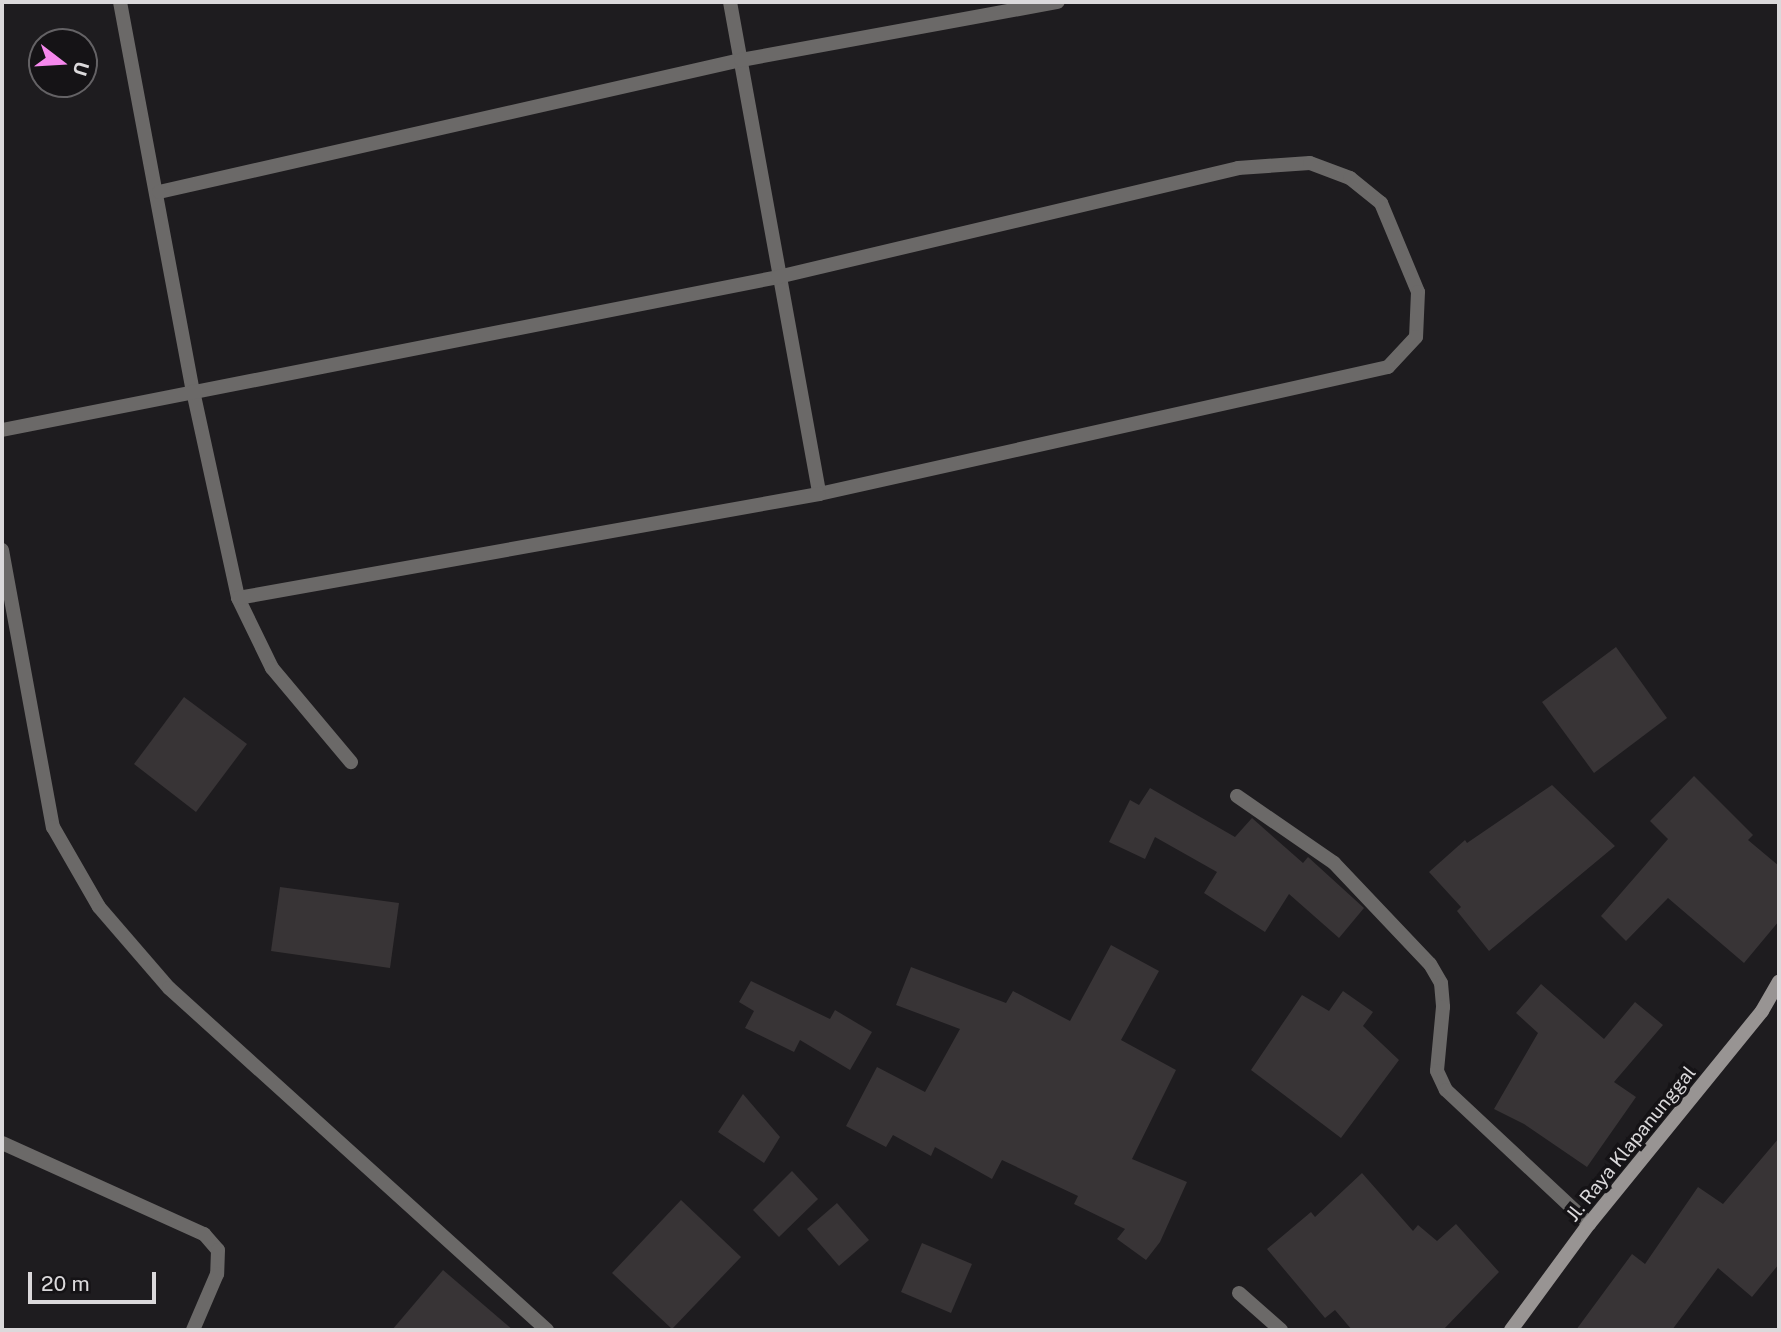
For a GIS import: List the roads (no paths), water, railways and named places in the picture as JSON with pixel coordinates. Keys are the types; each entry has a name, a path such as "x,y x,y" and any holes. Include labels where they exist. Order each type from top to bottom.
{"street":[{"path":"120,2 159,192 194,391 238,598 272,668 351,762"},
{"path":"730,2 818,494"},
{"path":"159,192 741,60 1058,2"},
{"path":"2,430 778,277 1238,168 1310,163 1350,177 1381,203 1418,292 1416,337 1388,367 818,494 238,598"},
{"path":"2,551 53,827 99,907 169,988 547,1330"},
{"path":"1237,796 1334,863 1430,964 1441,983 1443,1007 1437,1071 1446,1090 1589,1224"},
{"name":"Jl. Raya Klapanunggal","path":"1511,1330 1589,1224 1762,1011 1779,981"},
{"path":"2,1143 204,1234 218,1250 217,1274 193,1330"},
{"path":"1239,1293 1281,1330"}]}
